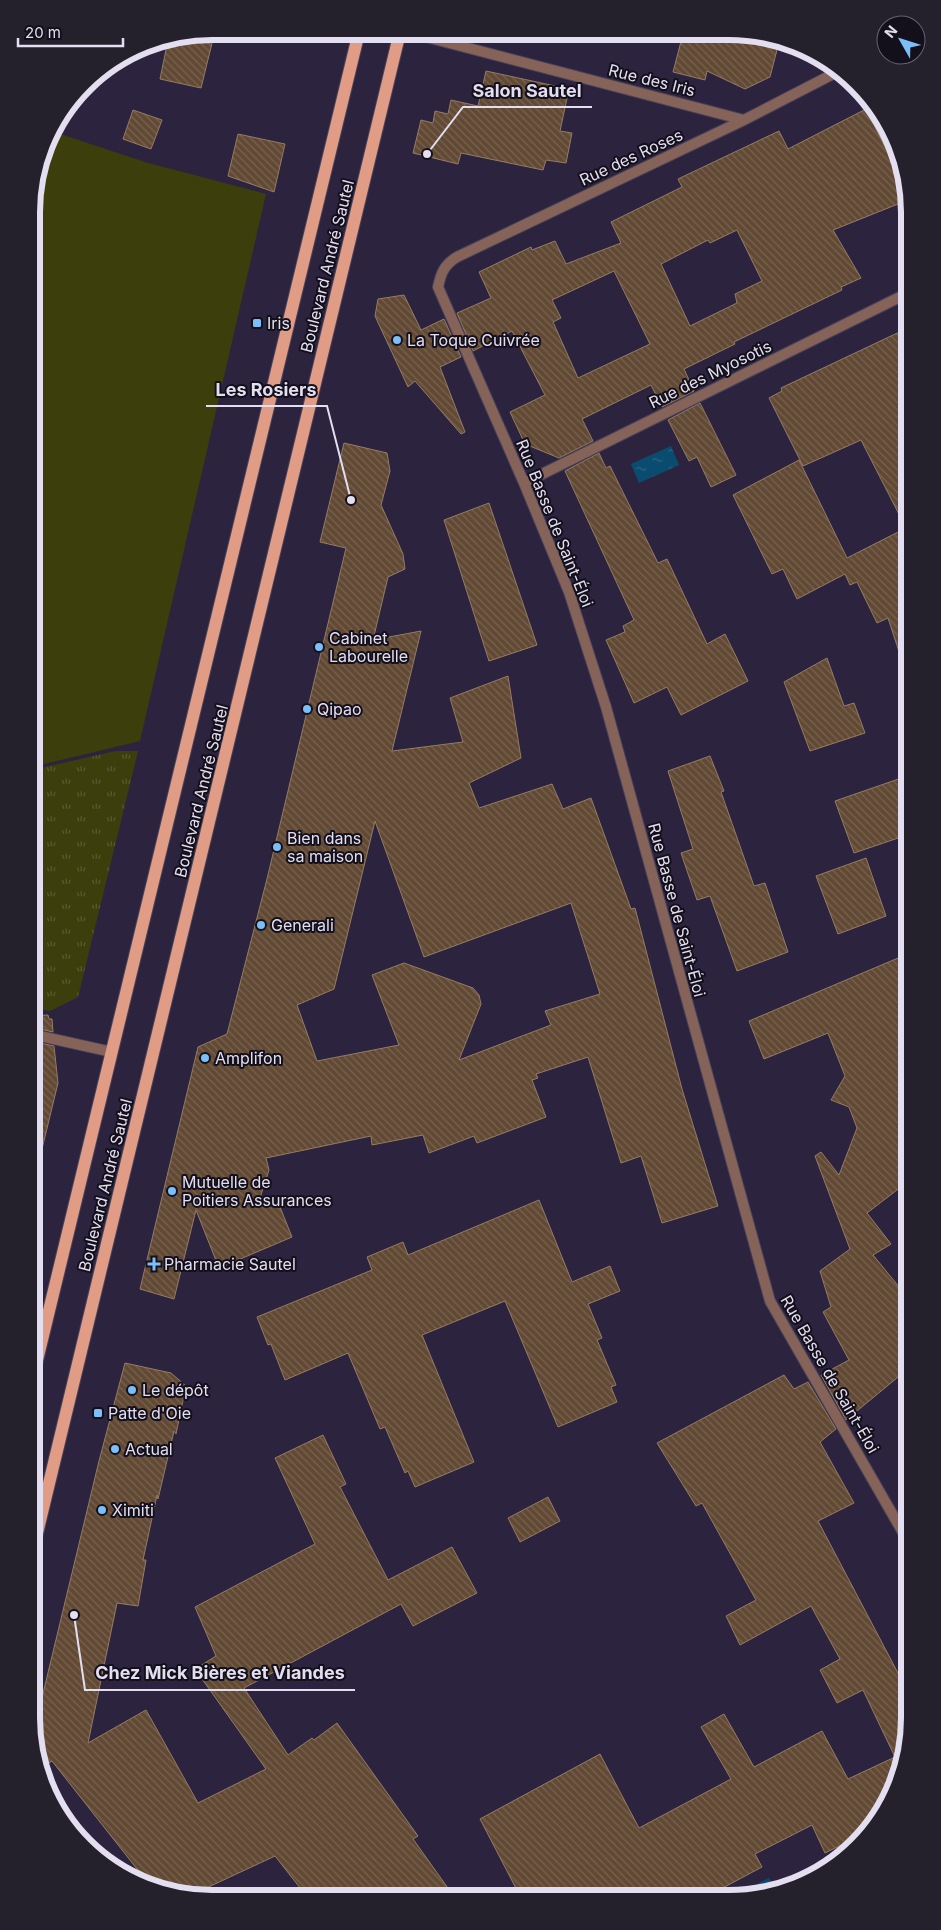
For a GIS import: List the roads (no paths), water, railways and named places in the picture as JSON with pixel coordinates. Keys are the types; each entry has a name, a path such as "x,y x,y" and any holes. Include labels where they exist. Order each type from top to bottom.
{"main road":[{"name":"Boulevard André Sautel","path":"40,1348 357,40"},
{"name":"Boulevard André Sautel","path":"40,1521 398,40"}],"street":[{"name":"Rue des Iris","path":"438,40 744,120"},
{"name":"Rue des Roses","path":"440,274 447,264 457,257 744,120 832,75"},
{"name":"Rue Basse de Saint-Éloi","path":"440,274 438,287 524,483 569,592 606,707 770,1301 901,1519"},
{"name":"Rue des Myosotis","path":"524,483 901,296"},
{"path":"40,1036 112,1052"}],"water":[{"path":"671,446 679,465 639,483 631,464"},
{"path":"769,1878 772,1884 759,1887 757,1884"}],"place":[{"name":"Salon Sautel","path":"427,154"},
{"name":"Iris","path":"257,323"},
{"name":"La Toque Cuivrée","path":"397,340"},
{"name":"Les Rosiers","path":"351,500"},
{"name":"Cabinet Labourelle","path":"319,647"},
{"name":"Qipao","path":"307,709"},
{"name":"Bien dans sa maison","path":"277,847"},
{"name":"Generali","path":"261,925"},
{"name":"Amplifon","path":"205,1058"},
{"name":"Mutuelle de Poitiers Assurances","path":"172,1191"},
{"name":"Pharmacie Sautel","path":"154,1264"},
{"name":"Le dépôt","path":"132,1390"},
{"name":"Patte d'Oie","path":"98,1413"},
{"name":"Actual","path":"115,1449"},
{"name":"Ximiti","path":"102,1510"},
{"name":"Chez Mick Bières et Viandes","path":"74,1615"}]}
